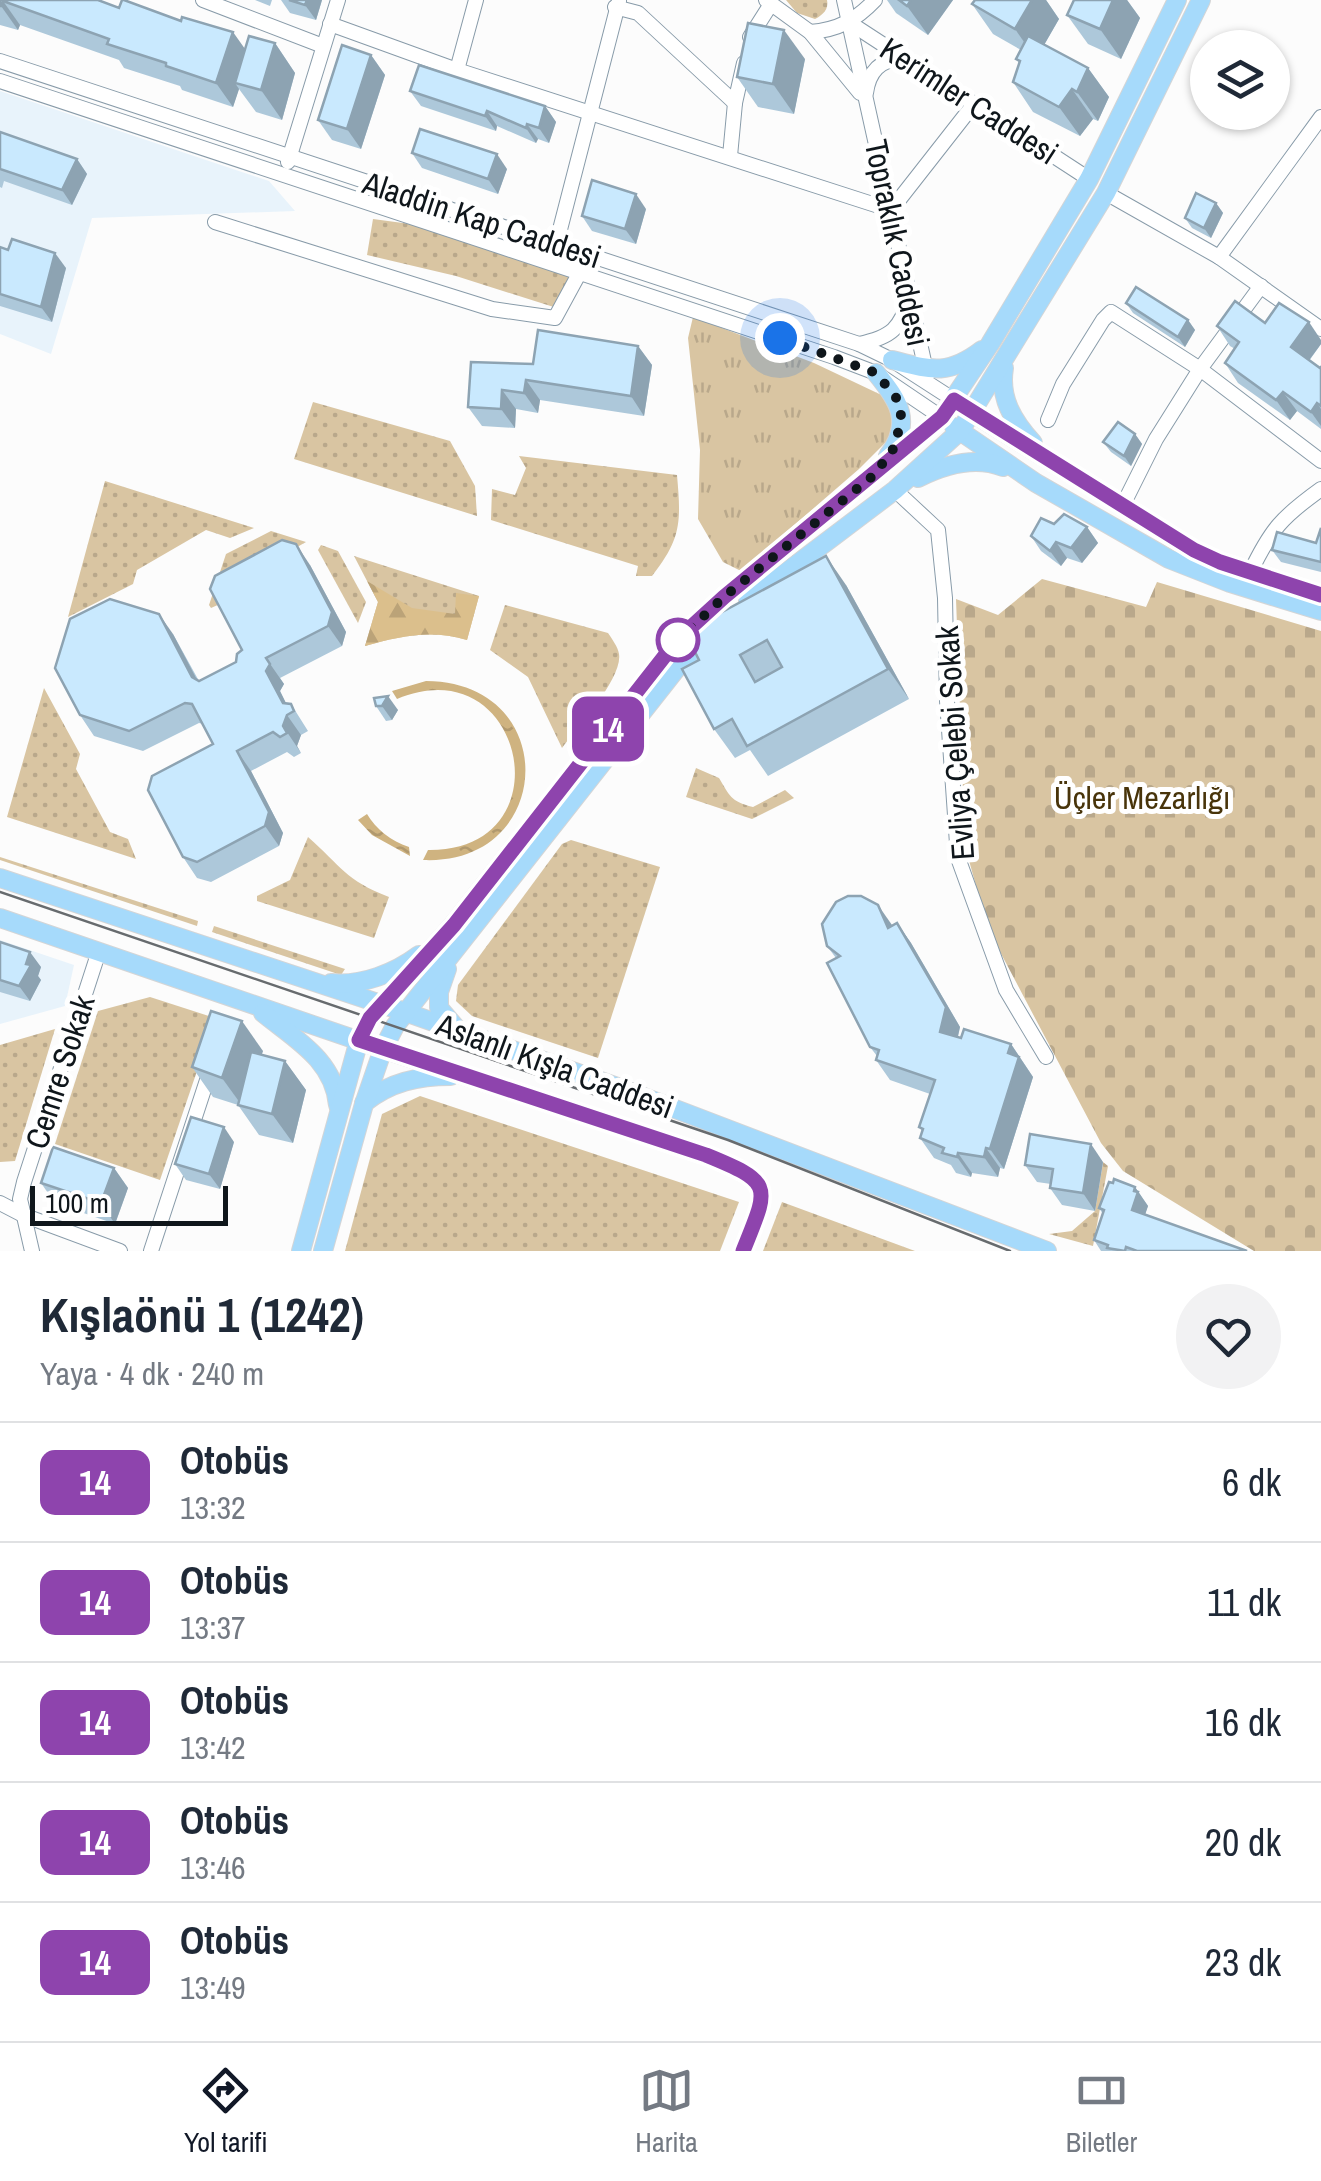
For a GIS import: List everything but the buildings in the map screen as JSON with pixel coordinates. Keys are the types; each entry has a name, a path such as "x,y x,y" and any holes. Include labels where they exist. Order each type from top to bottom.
{"main road":[{"path":"301,1251 359,1040 370,1018 454,925 678,639 942,417 1089,179 1177,0"},
{"path":"323,1251 364,1104 383,1050 405,1012 450,960 697,643 896,490 960,432 1106,194 1201,0"},
{"path":"892,360 924,368 956,368 990,344"},
{"path":"1008,356 1003,372 1007,406 1044,454"},
{"path":"874,475 896,445 901,414 897,399 876,373"},
{"path":"954,400 1194,550 1321,595"},
{"path":"942,417 1036,483 1169,559 1321,611"},
{"path":"896,490 943,467 975,462 990,462 1036,483"},
{"name":"Aslanlı Kışla Caddesi","path":"0,878 405,1012 721,1125 1046,1251"},
{"name":"Aslanlı Kışla Caddesi","path":"0,918 100,951 238,1005 471,1076 743,1170 760,1183 762,1203 743,1251"},
{"path":"314,982 342,984 396,970 454,925"},
{"path":"450,960 439,1008 461,1033"},
{"path":"238,1005 315,1055 336,1088 339,1117"},
{"path":"364,1104 381,1090 408,1080 471,1076"}],"street":[{"path":"203,0 322,46"},
{"path":"281,175 338,0"},
{"path":"457,70 476,0"},
{"name":"Topraklık Caddesi","path":"844,0 911,291 924,368 933,386"},
{"path":"810,32 850,23 875,0"},
{"path":"730,156 750,36 768,2"},
{"name":"Topraklık Caddesi","path":"768,2 810,32 865,98"},
{"path":"556,244 618,3 638,13 736,103"},
{"name":"Kerimler Caddesi","path":"850,23 1089,179"},
{"path":"330,24 457,70 891,210 974,104"},
{"path":"865,98 875,68 887,60 902,58"},
{"name":"Aladdin Kap Caddesi","path":"0,61 859,344 954,400"},
{"name":"Aladdin Kap Caddesi","path":"0,81 876,373 942,417"},
{"path":"1220,257 1319,123"},
{"path":"1106,194 1220,257 1321,329"},
{"path":"215,222 492,309 554,318 580,272"},
{"path":"1123,506 1156,438 1200,369 1261,286"},
{"path":"859,344 884,339 896,328 911,291"},
{"path":"1048,420 1063,384 1102,320 1111,312 1200,369 1321,461"},
{"path":"1250,573 1270,534 1290,511 1321,489"},
{"name":"Evliya Çelebi Sokak","path":"896,490 938,530 958,858 1006,990 1046,1057"},
{"name":"Cemre Sokak","path":"32,1251 20,1199 100,951"},
{"path":"151,1251 217,1051"},
{"path":"0,1203 120,1251"}],"shaded area":[{"path":"0,91 269,181 295,211 92,218 51,354 0,334"},
{"path":"0,940 74,965 65,1006 0,1024"}],"green space":[{"path":"786,0 827,0 827,6 815,19 797,13"},
{"path":"373,219 440,228 573,271 560,309 456,276 367,255"},
{"path":"693,317 814,363 892,400 897,431 741,571 723,562 698,519 700,450 688,338"},
{"path":"313,402 450,441 475,486 477,516 294,459"},
{"path":"519,456 677,475 677,528 669,551 652,576 636,576 638,566 491,520 492,489 515,495 526,468"},
{"path":"105,481 254,528 230,538 206,530 137,570 133,584 68,617"},
{"path":"271,531 306,542 232,584 229,600 211,608 226,554"},
{"path":"321,545 338,551 366,602 358,623 318,550"},
{"path":"354,556 479,596 467,640 416,635 365,646 378,602"},
{"name":"Üçler Mezarlığı","path":"1042,579 1146,607 1157,582 1321,631 1321,1251 1254,1251 1123,1171 1101,1143 988,929 965,846 956,599 998,615"},
{"path":"367,581 412,608 455,614 456,593 479,596 467,640 416,635 365,646 378,602"},
{"path":"505,605 608,633 619,654 607,689 562,748 528,677 490,650"},
{"path":"44,688 80,754 76,769 110,832 128,839 136,859 7,817"},
{"path":"696,768 719,778 731,797 745,805 753,807 785,790 794,798 752,819 686,797"},
{"path":"308,837 353,878 389,897 374,938 257,901 257,896 290,880"},
{"path":"571,840 660,867 598,1058 472,1016 456,1001 458,985 562,844"},
{"path":"0,860 198,921 197,926"},
{"path":"214,926 345,969 341,975 212,932"},
{"path":"150,997 215,1018 160,1180 55,1144 98,1011"},
{"path":"55,1029 15,1161 0,1162 0,1045"},
{"path":"420,1096 739,1202 720,1251 345,1251 382,1114"},
{"path":"1103,1162 1108,1166 1093,1246 1049,1234 1072,1231 1095,1211"},
{"path":"782,1202 915,1251 763,1251"}],"water":[{"path":"426,681 471,689 502,710 520,740 525,773 518,806 498,835 467,854 423,860 428,850 472,842 500,820 513,789 513,755 500,724 476,700 441,690 397,699 392,691"},
{"path":"367,814 385,834 409,847 410,856 372,835 358,820"}],"tram line":[{"path":"0,892 728,1140 1010,1251"}],"bus line":[{"name":"14","path":"743,1251 762,1203 763,1192 754,1176 706,1155 359,1040 370,1018 454,925 678,639 698,618 942,417 954,400 1194,550 1321,595"}],"route":[{"path":"678,640 698,618 874,475 896,445 901,429 897,399 876,373 780,338"}]}
